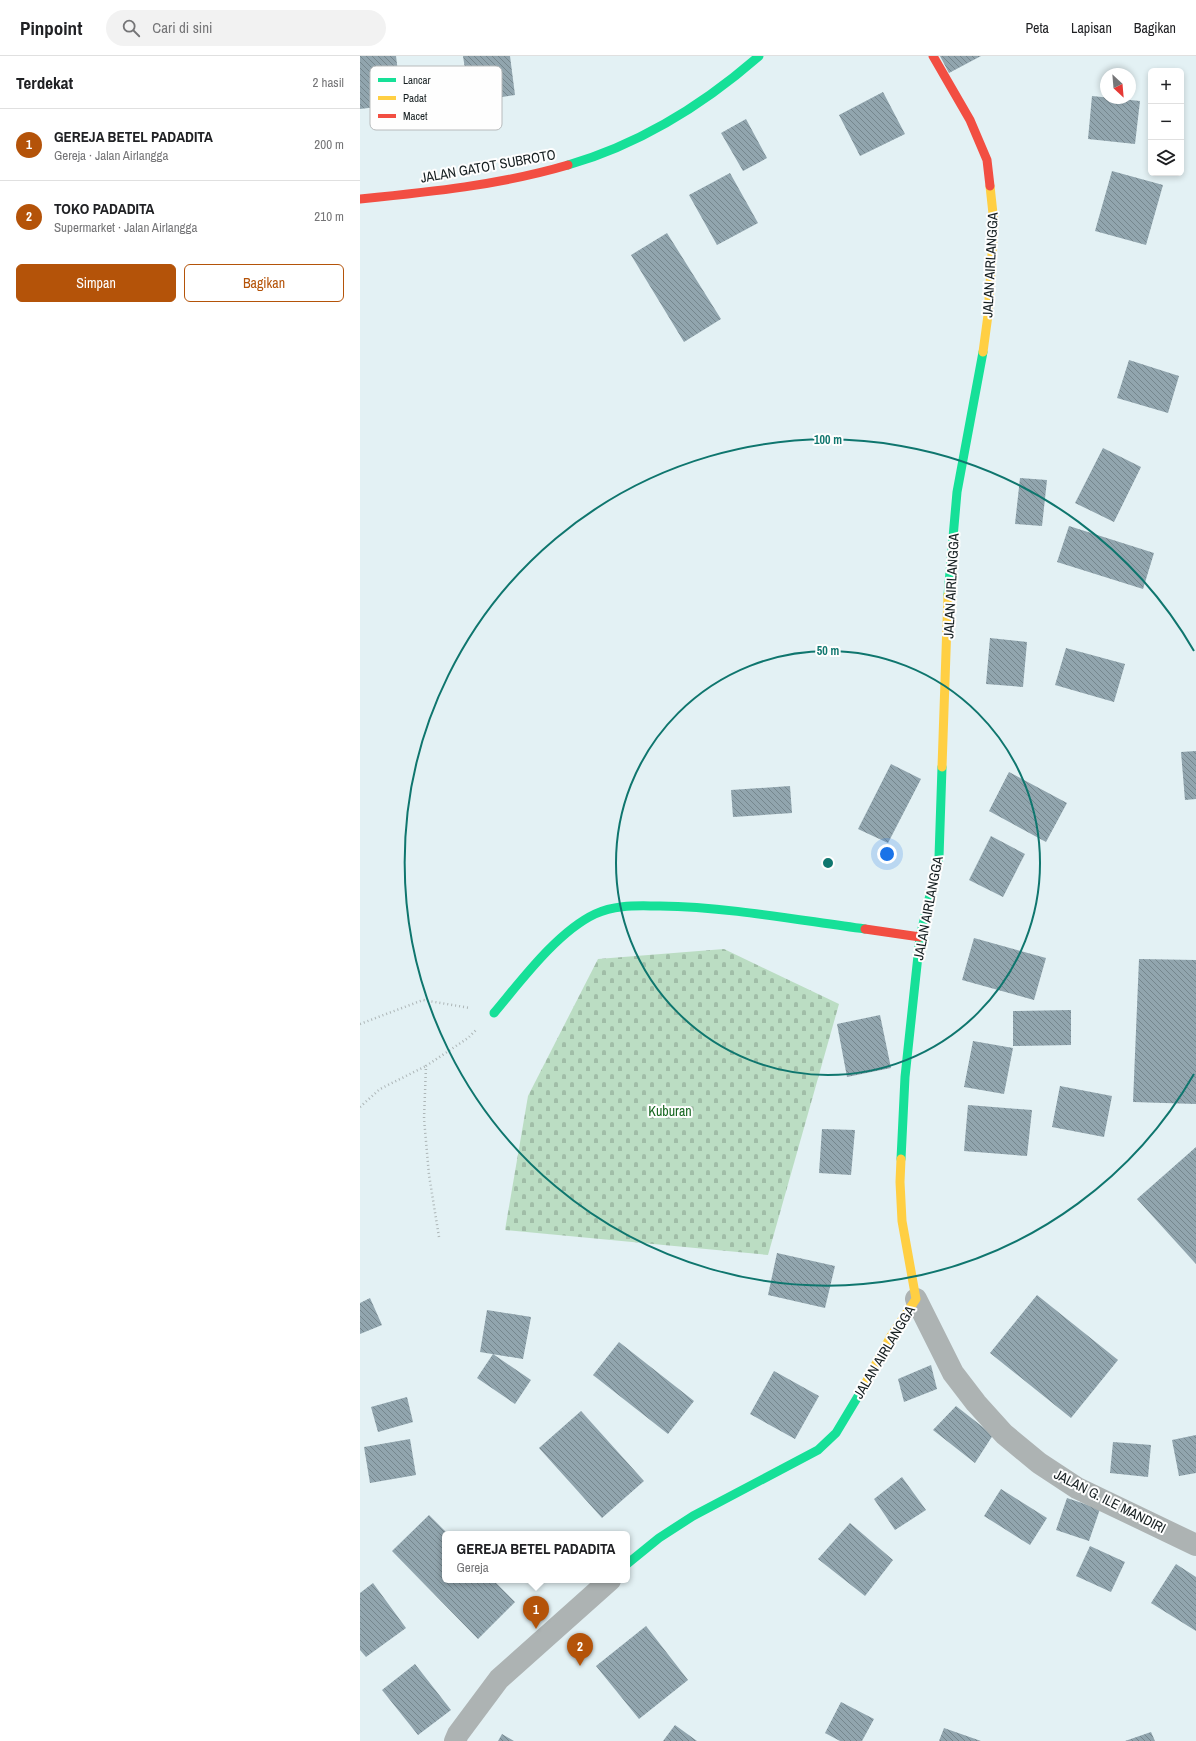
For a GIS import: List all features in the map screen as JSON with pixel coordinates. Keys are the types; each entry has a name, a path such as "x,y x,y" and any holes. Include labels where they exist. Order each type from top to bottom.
{"main road":[{"name":"JALAN GATOT SUBROTO","path":"360,199 436,191 495,182 544,172 590,159 634,141 689,112 740,74 758,56"},
{"name":"JALAN AIRLANGGA","path":"630,1561 656,1539 689,1518 766,1476 796,1463 817,1450 833,1437 897,1326 916,1300 902,1221 900,1182 905,1077 920,937 939,857 949,576 958,492 980,374 988,315 994,223 987,160 970,120 933,56"},
{"path":"494,1013 563,935 592,915 610,908 630,906 684,906 717,909 920,937"}],"street":[{"name":"JALAN G. ILE MANDIRI","path":"916,1300 953,1373 976,1403 1004,1434 1039,1463 1077,1488 1196,1545"},
{"path":"455,1741 458,1734 499,1679 607,1583"}],"path":[{"path":"360,1024 422,1000 494,1013"},
{"path":"360,1107 380,1089 426,1066 468,1038 494,1013"},
{"path":"426,1066 424,1119 429,1175 439,1237"}],"green space":[{"name":"Kuburan","path":"724,949 839,1004 768,1255 505,1230 528,1096 598,959"}],"building":[{"path":"360,56 396,56 397,66 370,66 370,108 360,109"},
{"path":"463,56 510,56 515,95 502,97 502,66 465,66"},
{"path":"940,56 981,56 949,73"},
{"path":"883,92 905,134 860,156 839,115"},
{"path":"1092,96 1100,97 1100,104 1136,104 1136,101 1140,101 1135,144 1088,139"},
{"path":"746,119 767,158 743,171 721,133"},
{"path":"1112,171 1163,185 1146,245 1095,231"},
{"path":"730,173 758,223 717,245 689,195"},
{"path":"667,233 721,319 684,342 631,255"},
{"path":"1129,360 1179,376 1168,413 1117,398"},
{"path":"1103,448 1141,467 1114,522 1075,503"},
{"path":"1020,478 1047,480 1042,526 1015,524"},
{"path":"1069,526 1154,553 1143,589 1057,562"},
{"path":"990,638 1027,642 1023,687 986,684"},
{"path":"1066,648 1125,664 1114,702 1055,685"},
{"path":"1196,751 1196,799 1185,800 1181,752"},
{"path":"891,764 921,779 888,843 858,829"},
{"path":"1009,772 1067,803 1046,842 989,811"},
{"path":"790,786 792,813 733,817 731,790"},
{"path":"991,836 1025,854 1003,897 969,880"},
{"path":"974,938 1046,958 1034,1000 962,980"},
{"path":"1139,959 1196,960 1196,1104 1133,1102"},
{"path":"1071,1010 1071,1045 1013,1046 1013,1011"},
{"path":"880,1015 891,1068 847,1077 837,1024"},
{"path":"973,1041 1013,1048 1004,1094 964,1087"},
{"path":"1060,1086 1112,1096 1104,1137 1052,1127"},
{"path":"968,1105 1032,1110 1027,1156 964,1151"},
{"path":"822,1129 855,1130 851,1175 819,1173"},
{"path":"1196,1147 1196,1264 1137,1199"},
{"path":"777,1253 835,1266 825,1308 768,1295"},
{"path":"1037,1295 1118,1360 1071,1418 990,1353"},
{"path":"370,1298 382,1325 360,1334 360,1303"},
{"path":"487,1310 531,1317 523,1359 480,1352"},
{"path":"619,1342 694,1401 668,1434 593,1375"},
{"path":"493,1354 531,1380 515,1404 477,1378"},
{"path":"931,1365 937,1389 904,1402 898,1379"},
{"path":"774,1371 819,1396 795,1439 750,1414"},
{"path":"407,1397 413,1422 378,1432 371,1407"},
{"path":"956,1406 993,1435 975,1463 933,1430"},
{"path":"581,1411 644,1481 602,1518 539,1448"},
{"path":"1196,1435 1196,1473 1179,1476 1172,1440"},
{"path":"410,1439 416,1475 370,1483 364,1447"},
{"path":"1113,1442 1151,1445 1148,1477 1110,1473"},
{"path":"902,1477 926,1510 895,1530 874,1499"},
{"path":"1001,1489 1047,1518 1030,1545 984,1516"},
{"path":"1067,1498 1100,1509 1089,1541 1056,1530"},
{"path":"429,1515 445,1531 442,1531 442,1583 496,1583 515,1602 478,1639 392,1551"},
{"path":"850,1523 893,1560 865,1596 818,1559"},
{"path":"1090,1546 1125,1562 1111,1592 1076,1576"},
{"path":"1176,1564 1196,1577 1196,1631 1151,1603"},
{"path":"373,1583 406,1628 366,1657 360,1650 360,1593"},
{"path":"646,1626 688,1680 639,1719 596,1666"},
{"path":"415,1664 451,1710 418,1735 382,1690"},
{"path":"841,1702 874,1719 862,1741 840,1741 825,1733"},
{"path":"675,1725 697,1741 663,1741"},
{"path":"944,1728 981,1741 939,1741"},
{"path":"1151,1732 1155,1741 1125,1741"},
{"path":"502,1734 514,1741 498,1741"}],"traffic: fast":[{"path":"568,165 620,146 670,121 716,91 759,56"},
{"path":"948,595 957,492 983,352"},
{"path":"901,1159 905,1077 920,937 939,857 942,767"},
{"path":"494,1013 540,958 567,933 581,922 595,914 619,907 644,906 712,909 763,914 865,929"},
{"path":"630,1562 659,1538 693,1516 818,1450 836,1433 863,1388"}],"traffic: slow":[{"path":"983,352 988,315 994,223 990,186"},
{"path":"942,767 948,595"},
{"path":"863,1388 891,1336 916,1299 902,1221 900,1182 901,1159"}],"traffic: jam":[{"path":"933,56 970,120 987,160 990,186"},
{"path":"360,199 491,183 568,165"},
{"path":"865,929 920,937"}],"place":[{"name":"GEREJA BETEL PADADITA","path":"536,1629"},
{"name":"TOKO PADADITA","path":"580,1666"}]}
